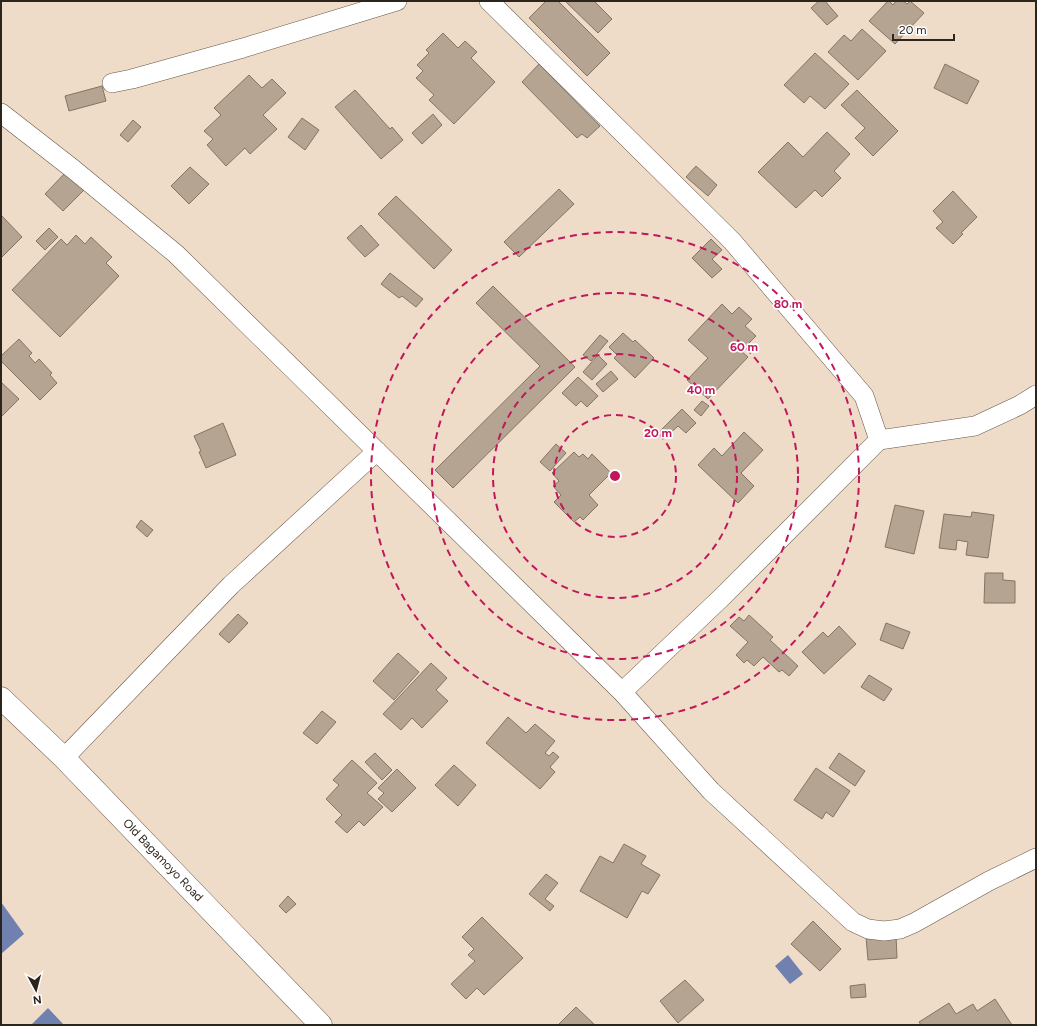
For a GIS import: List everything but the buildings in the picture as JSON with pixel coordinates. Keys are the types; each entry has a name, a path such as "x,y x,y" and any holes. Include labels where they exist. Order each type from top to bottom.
{"street":[{"path":"112,83 132,79 243,48 397,1"},
{"path":"489,1 732,241 864,396 879,440"},
{"path":"1,113 176,254 622,692 711,792 853,922 868,929 884,932 900,929 914,923 989,881 1036,858"},
{"path":"622,692 722,597 879,440 975,426 1036,395"},
{"path":"64,758 231,585 377,451"},
{"name":"Old Bagamoyo Road","path":"1,698 64,758 322,1025"}],"water":[{"path":"1,902 24,934 1,954"},
{"path":"788,955 803,974 790,984 775,966"},
{"path":"48,1008 64,1025 31,1025"}]}
